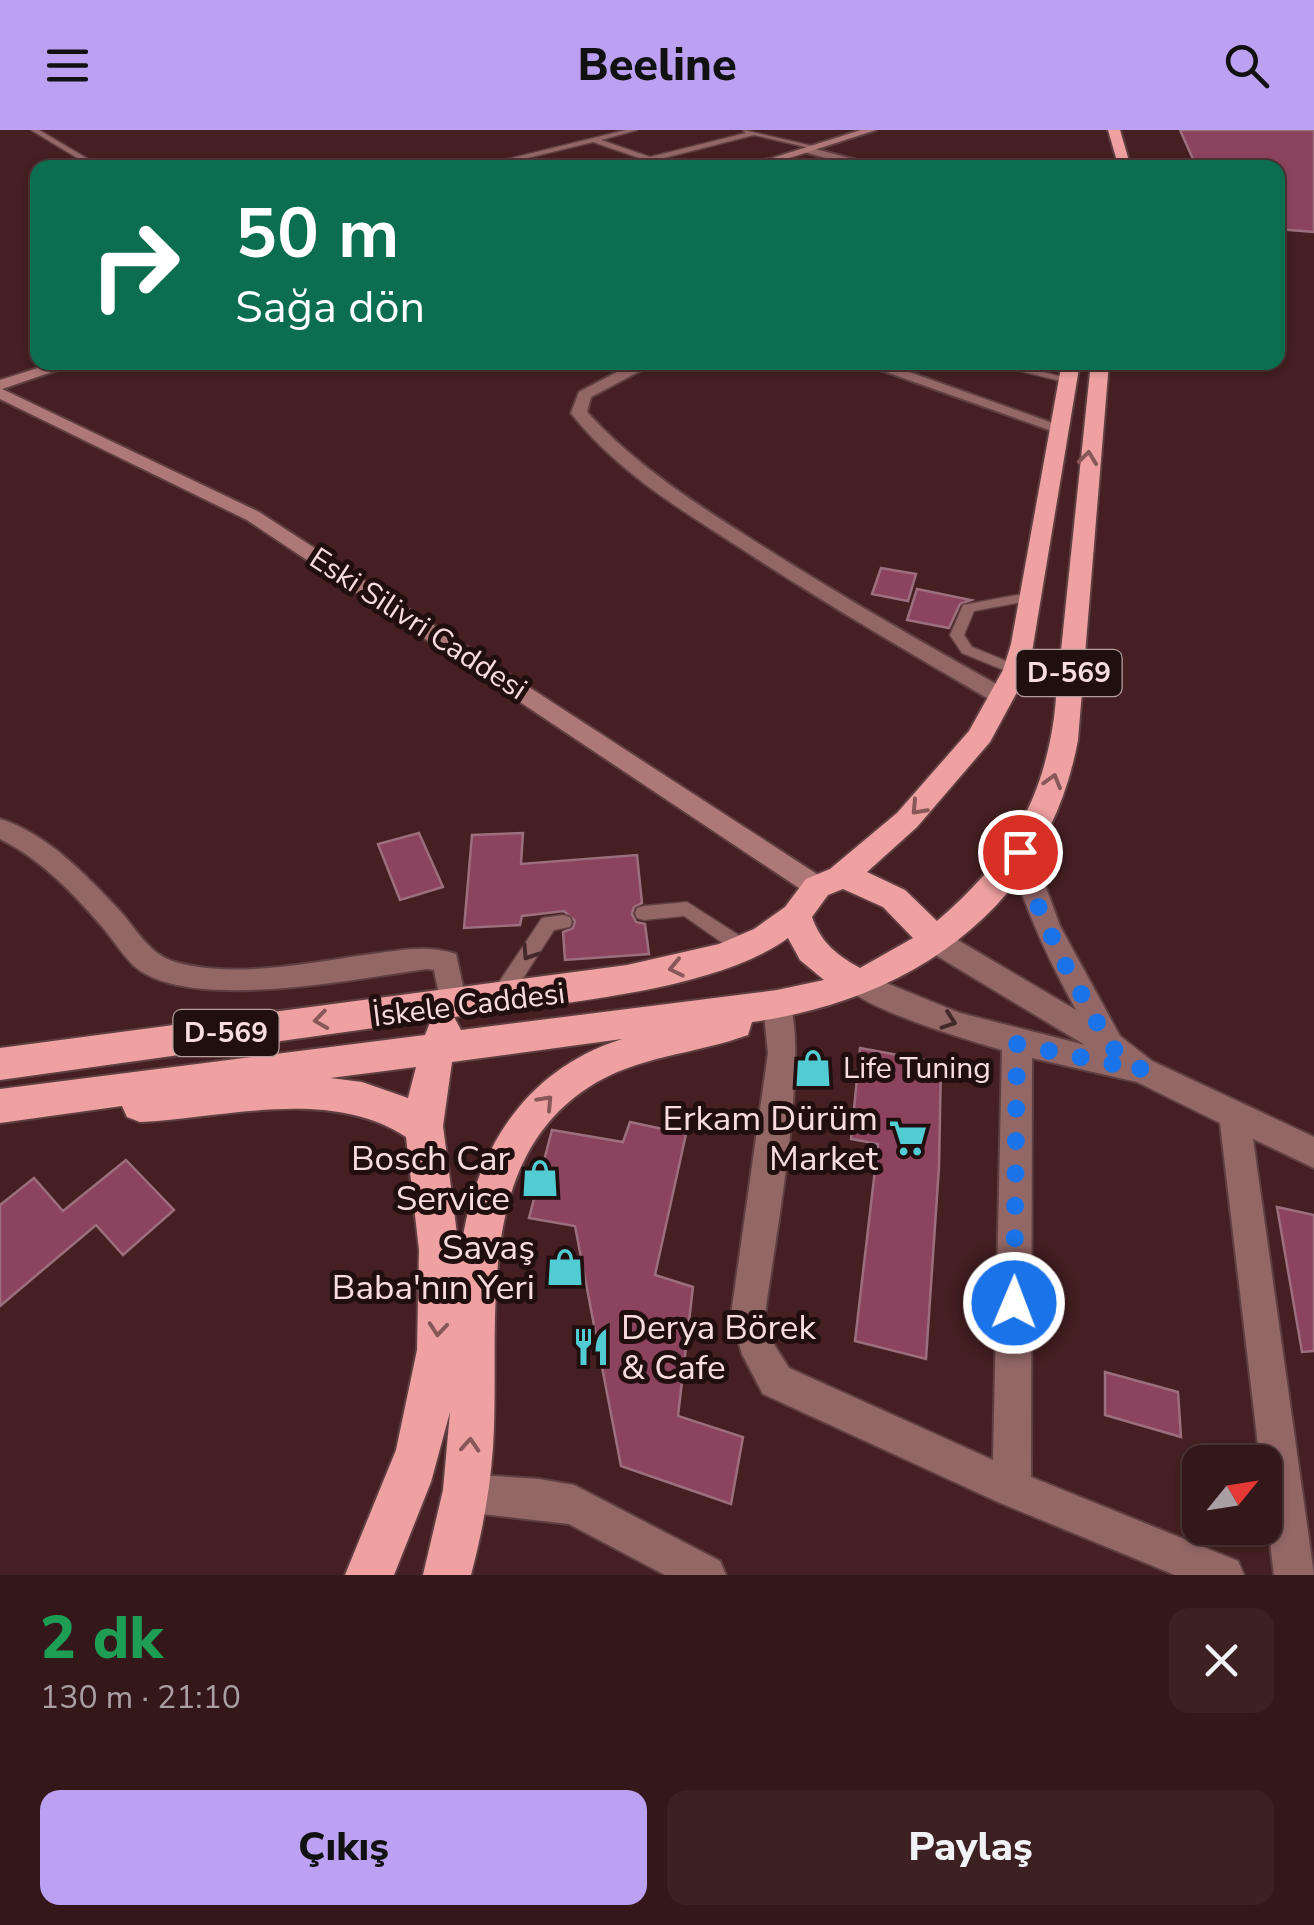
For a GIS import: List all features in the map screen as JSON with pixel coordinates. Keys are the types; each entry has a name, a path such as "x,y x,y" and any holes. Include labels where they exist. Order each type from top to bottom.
{"highway":[{"path":"1114,130 1122,160"},
{"name":"D-569","path":"934,940 984,895 1020,852 1054,784 1064,737 1086,474 1099,370"},
{"name":"D-569","path":"830,882 907,820 942,782 980,736 1016,670 1033,596 1070,371"},
{"path":"830,882 882,888 900,901 934,940"},
{"name":"İskele Caddesi","path":"0,1064 627,978 744,948 796,916 830,882"},
{"path":"796,916 808,950 825,965 859,984"},
{"name":"İskele Caddesi","path":"0,1106 777,1004 859,984 934,940"},
{"path":"369,1575 403,1495 432,1391 440,1319 436,1215 424,1128 430,1074 452,1001"},
{"path":"447,1575 457,1545 464,1493 484,1224 508,1152 552,1093 594,1065 642,1047 719,1031 777,1004"},
{"path":"59,1098 144,1105 304,1094 351,1097 389,1104 424,1128"}],"main road":[{"path":"790,160 811,148 871,130"},
{"path":"0,385 48,370"},
{"name":"Eski Silivri Caddesi","path":"0,393 253,516 830,882"}],"street":[{"path":"811,148 850,160"},
{"path":"631,370 584,395 579,413 602,440 654,485 777,564 1002,697"},
{"path":"889,370 1062,429"},
{"path":"0,828 54,864 113,921 146,960 169,975 219,980 427,958 446,962 452,1001"},
{"path":"1020,852 1035,899 1063,961 1110,1046"},
{"path":"934,940 1110,1046 1142,1070 1314,1153"},
{"path":"859,984 898,1004 1017,1044 1142,1070"},
{"path":"777,1004 783,1054 748,1315 760,1354 776,1382 1012,1488 1224,1575"},
{"path":"1012,1488 1017,1044"},
{"path":"1234,1115 1294,1575"},
{"path":"464,1493 540,1498 574,1505 706,1575"}],"lane":[{"path":"34,130 86,160"},
{"path":"509,160 634,130"},
{"path":"741,130 811,148"},
{"path":"770,130 831,142"},
{"path":"645,160 753,133"},
{"path":"594,140 649,159"},
{"path":"1016,670 967,650 957,635 968,608 1033,596"},
{"path":"644,913 687,909 744,948"},
{"path":"502,994 549,923 563,922"}],"building":[{"path":"1180,130 1314,130 1314,232 1285,230 1285,160 1193,160"},
{"path":"881,568 916,574 908,601 872,594"},
{"path":"917,589 971,600 960,604 949,628 907,620"},
{"path":"419,833 443,887 400,900 378,844"},
{"path":"523,833 521,864 637,855 642,903 634,907 632,914 636,922 645,924 649,954 565,960 563,932 573,928 575,921 564,911 522,916 520,925 464,928 472,835"},
{"path":"860,1048 941,1063 939,1167 926,1359 855,1341 878,1144 851,1139"},
{"path":"630,1122 686,1134 655,1275 693,1287 678,1416 743,1437 731,1504 621,1466 575,1226 529,1218 552,1130 623,1142"},
{"path":"126,1160 174,1210 123,1255 96,1225 0,1306 0,1205 34,1178 63,1211"},
{"path":"1277,1207 1314,1215 1314,1351 1302,1352"},
{"path":"1105,1372 1178,1392 1181,1437 1105,1415"}],"place":[{"name":"Life Tuning","path":"813,1068"},
{"name":"Erkam Dürüm Market","path":"908,1138"},
{"name":"Bosch Car Service","path":"540,1178"},
{"name":"Savaş Baba'nın Yeri","path":"565,1267"},
{"name":"Derya Börek & Cafe","path":"591,1347"}],"route":[{"path":"1014,1303 1017,1044 1142,1070 1110,1046 1063,961 1035,899 1020,852"}]}
